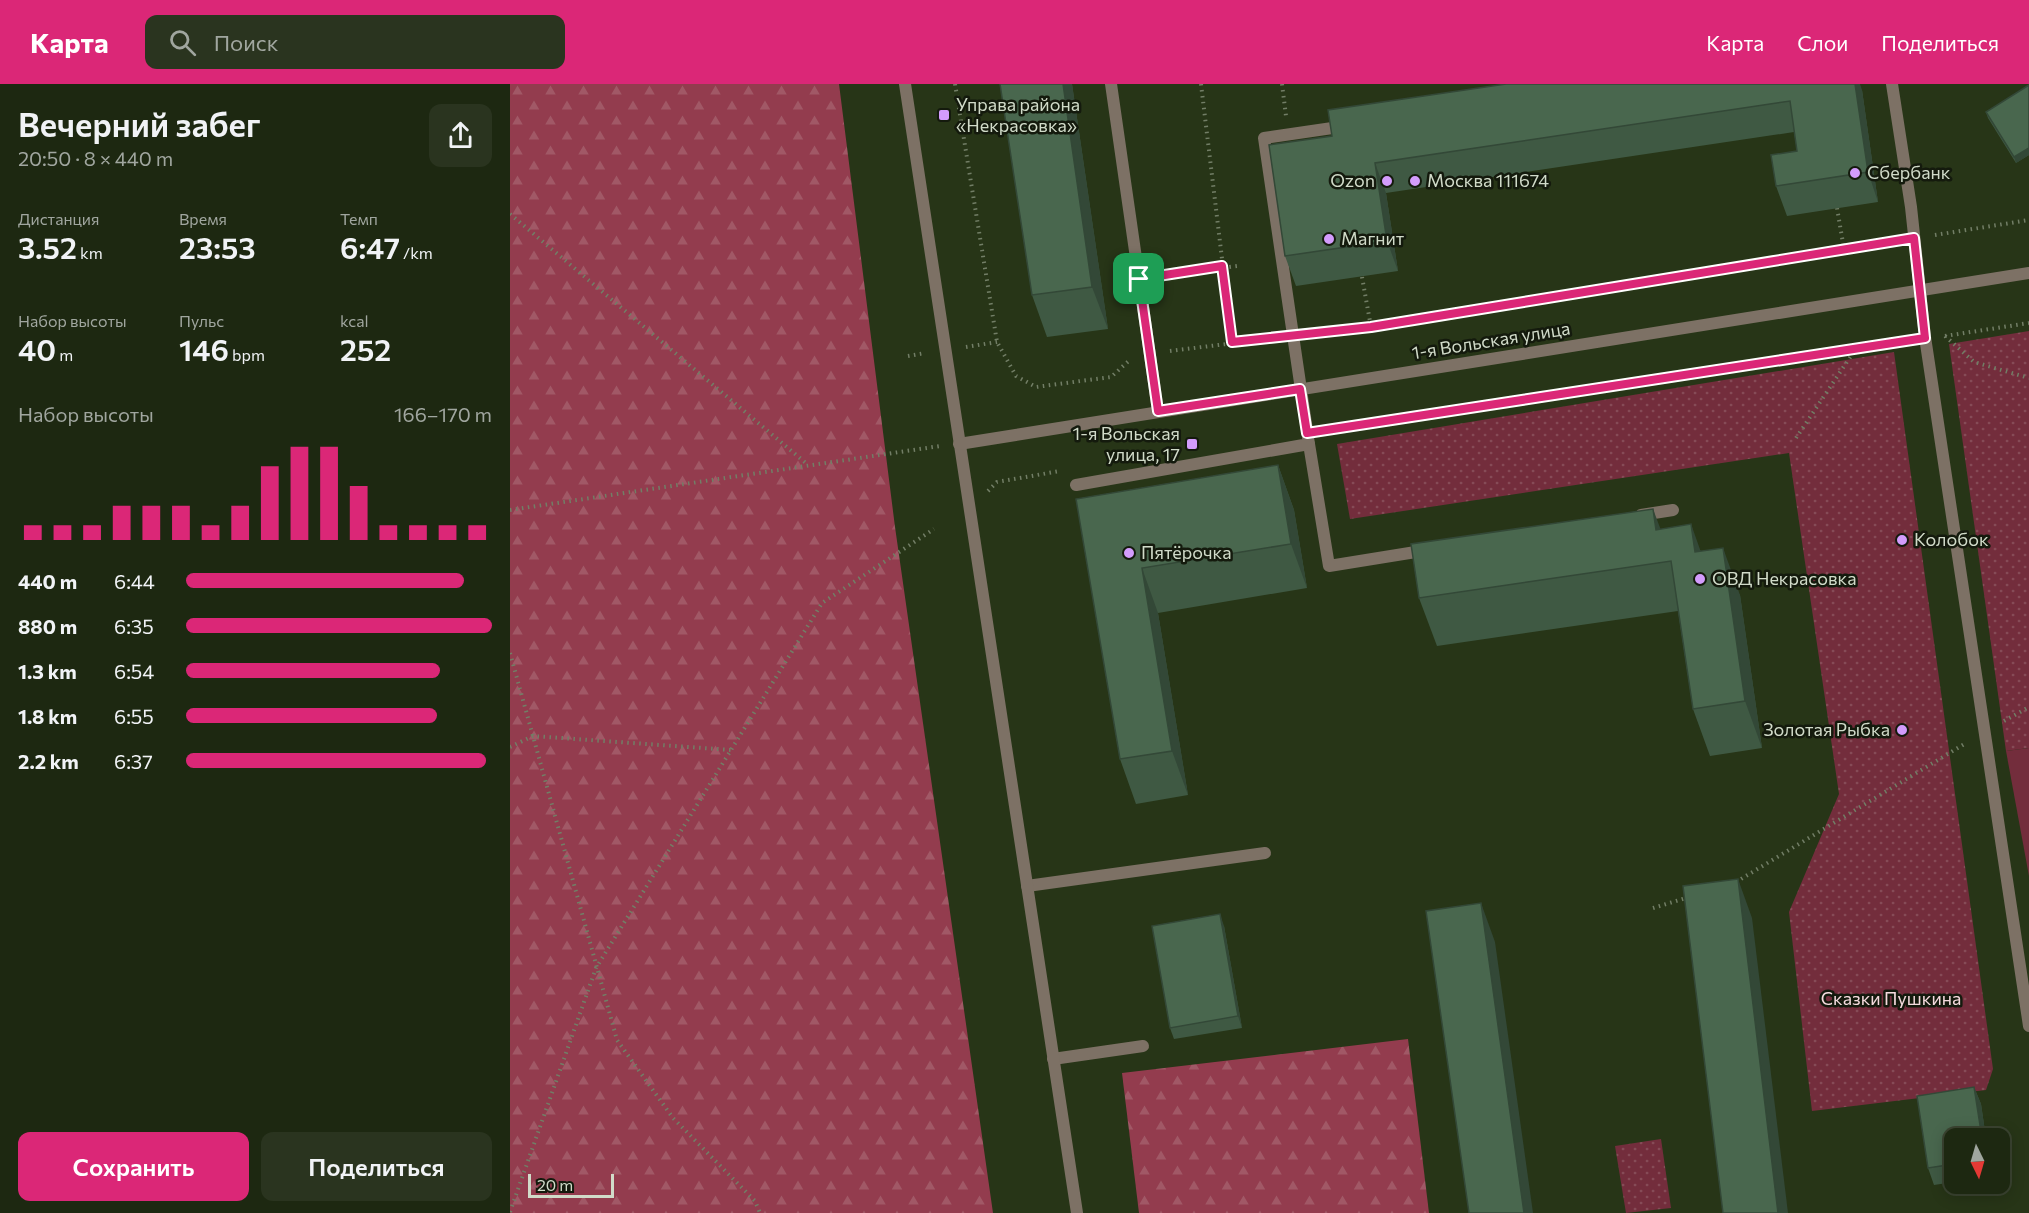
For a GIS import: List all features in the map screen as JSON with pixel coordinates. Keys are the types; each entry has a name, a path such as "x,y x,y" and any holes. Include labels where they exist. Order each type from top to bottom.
{"street":[{"path":"905,84 1077,1213"},
{"path":"1111,84 1158,411"},
{"path":"1892,84 1914,238 1925,338 2029,1026"},
{"path":"1360,123 1264,138 1300,389 1329,566 1444,547"},
{"name":"1-я Вольская улица","path":"959,444 2029,273"},
{"path":"1076,485 1308,438"},
{"path":"1628,518 1674,510"},
{"path":"1027,886 1265,853"},
{"path":"1053,1059 1143,1046"}],"path":[{"path":"955,84 997,342 1016,376 1036,387 1111,377 1136,355 1371,327 2029,220"},
{"path":"1201,84 1232,342"},
{"path":"1282,84 1289,134"},
{"path":"1838,208 1844,249"},
{"path":"510,214 808,464"},
{"path":"1139,279 1222,266 1237,266"},
{"path":"1362,277 1371,327"},
{"path":"1308,438 1857,347 2029,323"},
{"path":"1944,336 1974,362 2029,378"},
{"path":"1796,438 1857,347"},
{"path":"510,510 808,464 959,444"},
{"path":"1048,473 1071,470"},
{"path":"510,1212 596,968 822,603 934,529"},
{"path":"510,653 617,1040 673,1118 755,1201 760,1213"},
{"path":"1725,886 1736,882 2029,707"},
{"path":"510,747 533,736 731,750"},
{"path":"1653,908 1694,895"}],"green space":[{"path":"510,84 839,84 895,527 993,1213 510,1213"},
{"path":"2029,331 2029,748 2006,751 1949,344"},
{"name":"Сказки Пушкина","path":"1894,352 1993,1069 1986,1090 1812,1111 1789,912 1839,794 1789,453 1350,519 1337,444"},
{"path":"2029,748 2029,876 2006,751"},
{"path":"1408,1039 1429,1213 1139,1213 1122,1073"},
{"path":"1661,1139 1671,1208 1626,1213 1615,1146"}],"building":[{"path":"1000,84 1063,84 1092,287 1032,295"},
{"path":"1506,84 1855,84 1868,172 1776,186 1771,155 1797,151 1790,101 1375,163 1387,241 1285,256 1269,145 1332,136 1328,110"},
{"path":"2029,85 2029,148 2014,157 1986,112"},
{"path":"1278,465 1291,544 1142,568 1172,751 1120,759 1076,499"},
{"path":"1653,509 1656,530 1691,524 1695,552 1723,548 1745,701 1693,709 1671,561 1419,598 1411,544"},
{"path":"1738,879 1778,1213 1723,1213 1683,886"},
{"path":"1481,903 1524,1213 1469,1213 1426,911"},
{"path":"1220,914 1238,1016 1170,1028 1152,926"},
{"path":"1974,1087 1980,1128 1944,1128 1944,1166 1928,1168 1917,1096"}],"place":[{"name":"Управа района «Некрасовка»","path":"944,115"},
{"name":"Сбербанк","path":"1855,173"},
{"name":"Ozon","path":"1387,181"},
{"name":"Москва 111674","path":"1415,181"},
{"name":"Магнит","path":"1329,239"},
{"name":"1-я Вольская улица, 17","path":"1192,444"},
{"name":"Колобок","path":"1902,540"},
{"name":"Пятёрочка","path":"1129,553"},
{"name":"ОВД Некрасовка","path":"1700,579"},
{"name":"Золотая Рыбка","path":"1902,730"}],"route":[{"path":"1914,238 1925,338 1307,433 1300,389 1158,411 1139,279 1222,266 1232,342 1371,327 1914,238"}]}
